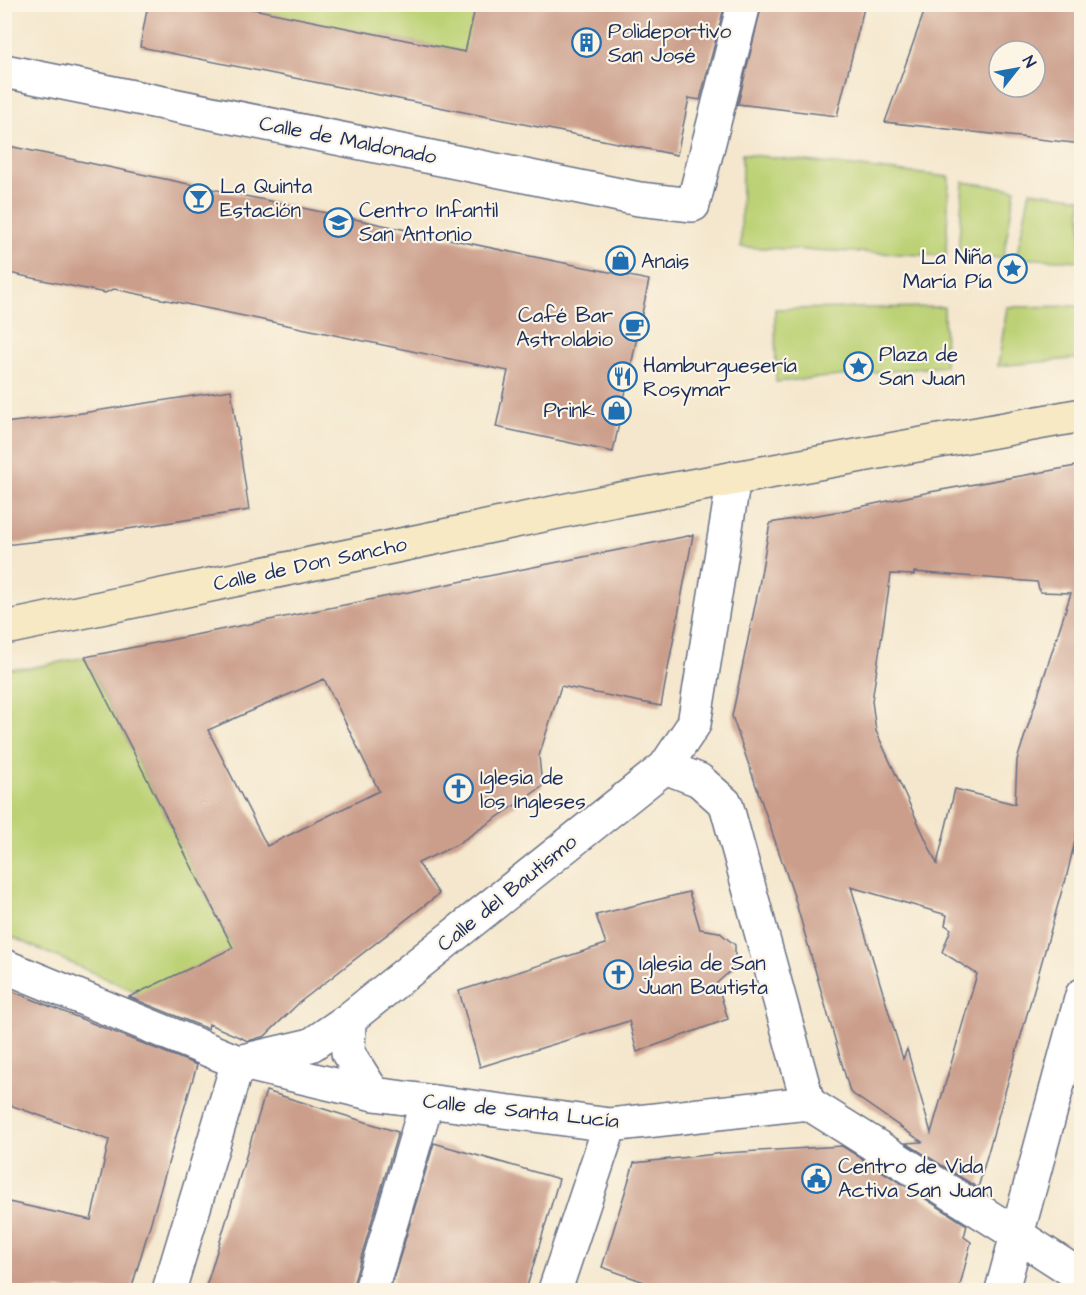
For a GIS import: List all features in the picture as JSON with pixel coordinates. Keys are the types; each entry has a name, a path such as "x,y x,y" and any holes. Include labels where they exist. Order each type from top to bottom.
{"street":[{"name":"Calle de Maldonado","path":"4,70 639,199 693,205 744,4"},
{"path":"734,478 1082,415"},
{"name":"Calle de Don Sancho","path":"4,627 615,500 734,478"},
{"name":"Calle del Bautismo","path":"238,1062 311,1046 665,767 694,724 734,478"},
{"path":"665,767 699,780 726,804 808,1103 1082,1277"},
{"name":"Calle de Santa Lucía","path":"4,966 238,1062 374,1094 610,1125 808,1103"},
{"path":"1002,1290 1082,995"},
{"path":"349,1018 348,1053 374,1094"},
{"path":"169,1290 238,1062"},
{"path":"371,1290 427,1101"},
{"path":"560,1289 610,1125"}],"green space":[{"path":"228,5 476,5 469,53"},
{"path":"742,154 949,177 946,256 741,247"},
{"path":"963,182 1015,189 1003,258 958,256"},
{"path":"1030,191 1081,198 1081,261 1016,258"},
{"path":"1081,306 1081,358 998,366 1007,307"},
{"path":"944,307 945,366 776,382 775,309"},
{"path":"85,657 233,948 200,1020 5,934 4,669 30,668"}],"building":[{"path":"148,4 228,4 465,52 476,4 725,4 700,100 689,98 677,155 140,47"},
{"path":"762,4 865,4 837,116 738,104"},
{"path":"927,4 1082,4 1082,144 885,122"},
{"path":"4,145 649,280 613,452 496,427 508,371 114,289 105,293 4,272"},
{"path":"231,390 249,510 76,537 4,545 4,423"},
{"path":"1082,465 1082,811 1065,883 978,1188 906,1143 922,1142 850,1092 794,896 732,716 770,523","holes":["914,572 1037,582 1040,592 1071,593 1017,760 1015,804 955,789 937,864 876,731 872,701 891,574 914,575","851,887 947,915 945,925 951,929 942,952 977,974 931,1133 907,1049 903,1059"]},
{"name":"Iglesia de los Ingleses","path":"693,535 661,706 561,686 539,756 542,787 456,845 418,863 439,894 300,1002 265,1036 248,1041 209,1024 208,1029 129,997 233,948 85,657","holes":["324,679 379,791 267,846 208,730"]},
{"name":"Iglesia de San Juan Bautista","path":"689,892 700,929 719,932 735,945 735,967 717,983 728,1019 637,1052 629,1021 480,1067 459,991 606,944 596,915"},
{"path":"4,988 197,1065 131,1290 4,1290 4,1201 91,1220 109,1140 4,1103"},
{"path":"266,1091 398,1132 353,1290 205,1290"},
{"path":"434,1143 559,1179 526,1290 390,1290"},
{"path":"842,1146 967,1225 964,1237 971,1242 959,1290 667,1290 602,1267 634,1163 725,1153"}],"place":[{"name":"Polideportivo San José","path":"587,43"},
{"name":"La Quinta Estación","path":"199,198"},
{"name":"Centro Infantil San Antonio","path":"338,222"},
{"name":"Anais","path":"620,261"},
{"name":"La Niña María Pía","path":"1013,269"},
{"name":"Café Bar Astrolabio","path":"634,327"},
{"name":"Plaza de San Juan","path":"858,366"},
{"name":"Hamburguesería Rosymar","path":"622,377"},
{"name":"Prink","path":"616,410"},
{"name":"Iglesia de los Ingleses","path":"459,789"},
{"name":"Iglesia de San Juan Bautista","path":"618,975"},
{"name":"Centro de Vida Activa San Juan","path":"817,1178"}]}
